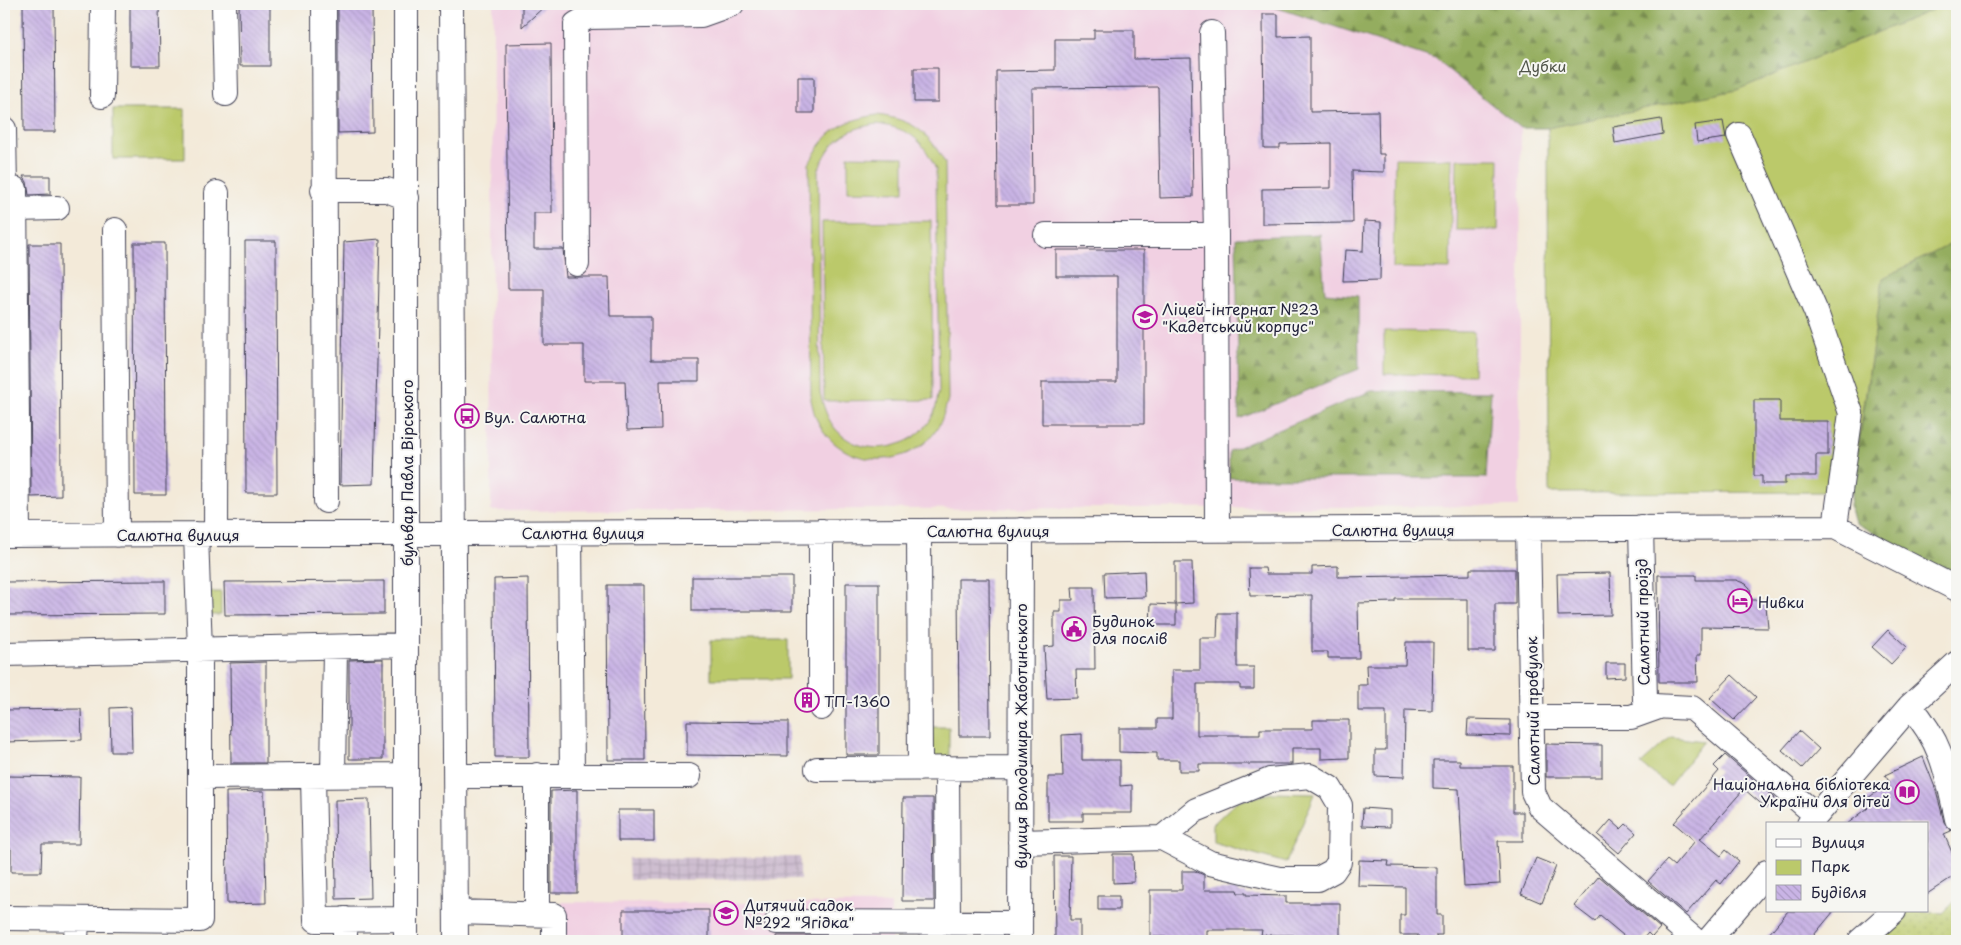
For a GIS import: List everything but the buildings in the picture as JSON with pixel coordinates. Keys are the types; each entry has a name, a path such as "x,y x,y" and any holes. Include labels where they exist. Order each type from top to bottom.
{"street":[{"path":"102,96 103,4"},
{"path":"224,4 226,94"},
{"path":"324,4 323,190 326,501"},
{"name":"бульвар Павла Вірського","path":"406,4 406,930"},
{"path":"451,4 456,941"},
{"path":"577,264 576,24 588,17 700,15 732,4"},
{"path":"1212,33 1216,235 1217,529"},
{"path":"4,129 5,190 15,189 16,209 11,535"},
{"path":"1739,135 1816,312 1851,414 1835,526"},
{"path":"323,190 387,190 407,198"},
{"path":"4,918 77,930 200,920 200,651 206,534 217,193"},
{"path":"16,209 57,208"},
{"path":"115,230 117,534"},
{"path":"1046,235 1216,235"},
{"name":"Салютна вулиця","path":"11,535 1835,526 1957,589"},
{"name":"Салютний проїзд","path":"1641,527 1644,693 1645,700 1648,703 1660,707"},
{"name":"Салютний провулок","path":"1528,528 1533,792 1540,807 1696,941"},
{"name":"вулиця Володимира Жаботинського","path":"1020,530 1020,932"},
{"path":"822,531 822,708"},
{"path":"919,531 920,769"},
{"path":"570,532 572,776"},
{"path":"4,654 406,645"},
{"path":"335,648 323,775 316,920 345,930 406,930"},
{"path":"1532,717 1631,717 1660,707 1692,708 1813,819 1910,706 1957,663"},
{"path":"1910,706 1930,730 1946,766 1957,819"},
{"path":"940,929 947,768"},
{"path":"816,769 1021,768"},
{"path":"200,777 406,775"},
{"path":"537,775 537,914"},
{"path":"456,776 689,776"},
{"path":"1020,842 1162,838 1210,863 1279,879 1318,879 1333,871 1339,862 1340,805 1330,788 1310,776 1270,780 1196,810 1162,838"},
{"path":"1708,941 1766,873"},
{"path":"456,912 554,915 554,941"},
{"path":"1860,941 1893,912"},
{"path":"777,922 1020,932"}],"shaded area":[{"name":"Ліцей-інтернат №23 \"Кадетський корпус\"","path":"493,4 1265,4 1435,59 1521,128 1519,506 491,511"},
{"path":"800,857 800,879 629,880 628,858"},
{"name":"Дитячий садок №292 \"Ягідка\"","path":"562,902 891,904 891,941 561,941"}],"green space":[{"name":"Дубки","path":"1265,4 1947,4 1737,90 1548,128 1521,128 1435,59"},
{"path":"1947,4 1957,4 1957,241 1883,278 1851,492 1549,493 1548,128 1737,90"},
{"path":"113,109 185,109 185,159 113,159"},
{"path":"877,115 910,124 926,135 945,163 948,399 939,426 928,440 914,450 884,459 868,458 853,454 839,447 827,436 818,422 811,400 809,164 822,143 836,129 864,117","holes":["877,124 888,126 914,137 926,150 936,170 939,391 935,410 928,424 917,434 904,442 889,447 874,448 859,445 846,438 834,427 825,410 820,392 818,171 828,151 847,133"]},
{"path":"848,156 904,157 904,192 848,191"},
{"path":"1395,158 1452,159 1450,269 1393,268"},
{"path":"1457,159 1499,159 1498,230 1456,230"},
{"path":"931,221 933,400 824,401 822,222"},
{"path":"1320,234 1325,293 1358,296 1359,369 1239,419 1236,238"},
{"path":"1957,241 1957,577 1855,523 1850,506 1883,278"},
{"path":"1384,331 1474,332 1473,375 1384,374"},
{"path":"1371,391 1491,392 1486,478 1229,478 1229,451"},
{"path":"205,592 221,592 221,615 206,615"},
{"path":"711,640 788,640 788,679 711,679"},
{"path":"925,727 949,727 949,760 925,760"},
{"path":"1671,737 1704,741 1669,786 1641,764"},
{"path":"1272,793 1315,794 1286,863 1213,842 1213,824 1236,802"},
{"path":"1957,899 1957,941 1886,941 1884,929 1908,912 1943,913"}],"place":[{"name":"Ліцей-інтернат №23 \"Кадетський корпус\"","path":"1145,317"},
{"name":"Вул. Салютна","path":"467,416"},
{"name":"Нивки","path":"1740,601"},
{"name":"Будинок для послів","path":"1074,629"},
{"name":"ТП-1360","path":"807,700"},
{"name":"Національна бібліотека України для дітей","path":"1907,792"},
{"name":"Дитячий садок №292 \"Ягідка\"","path":"726,913"}]}
